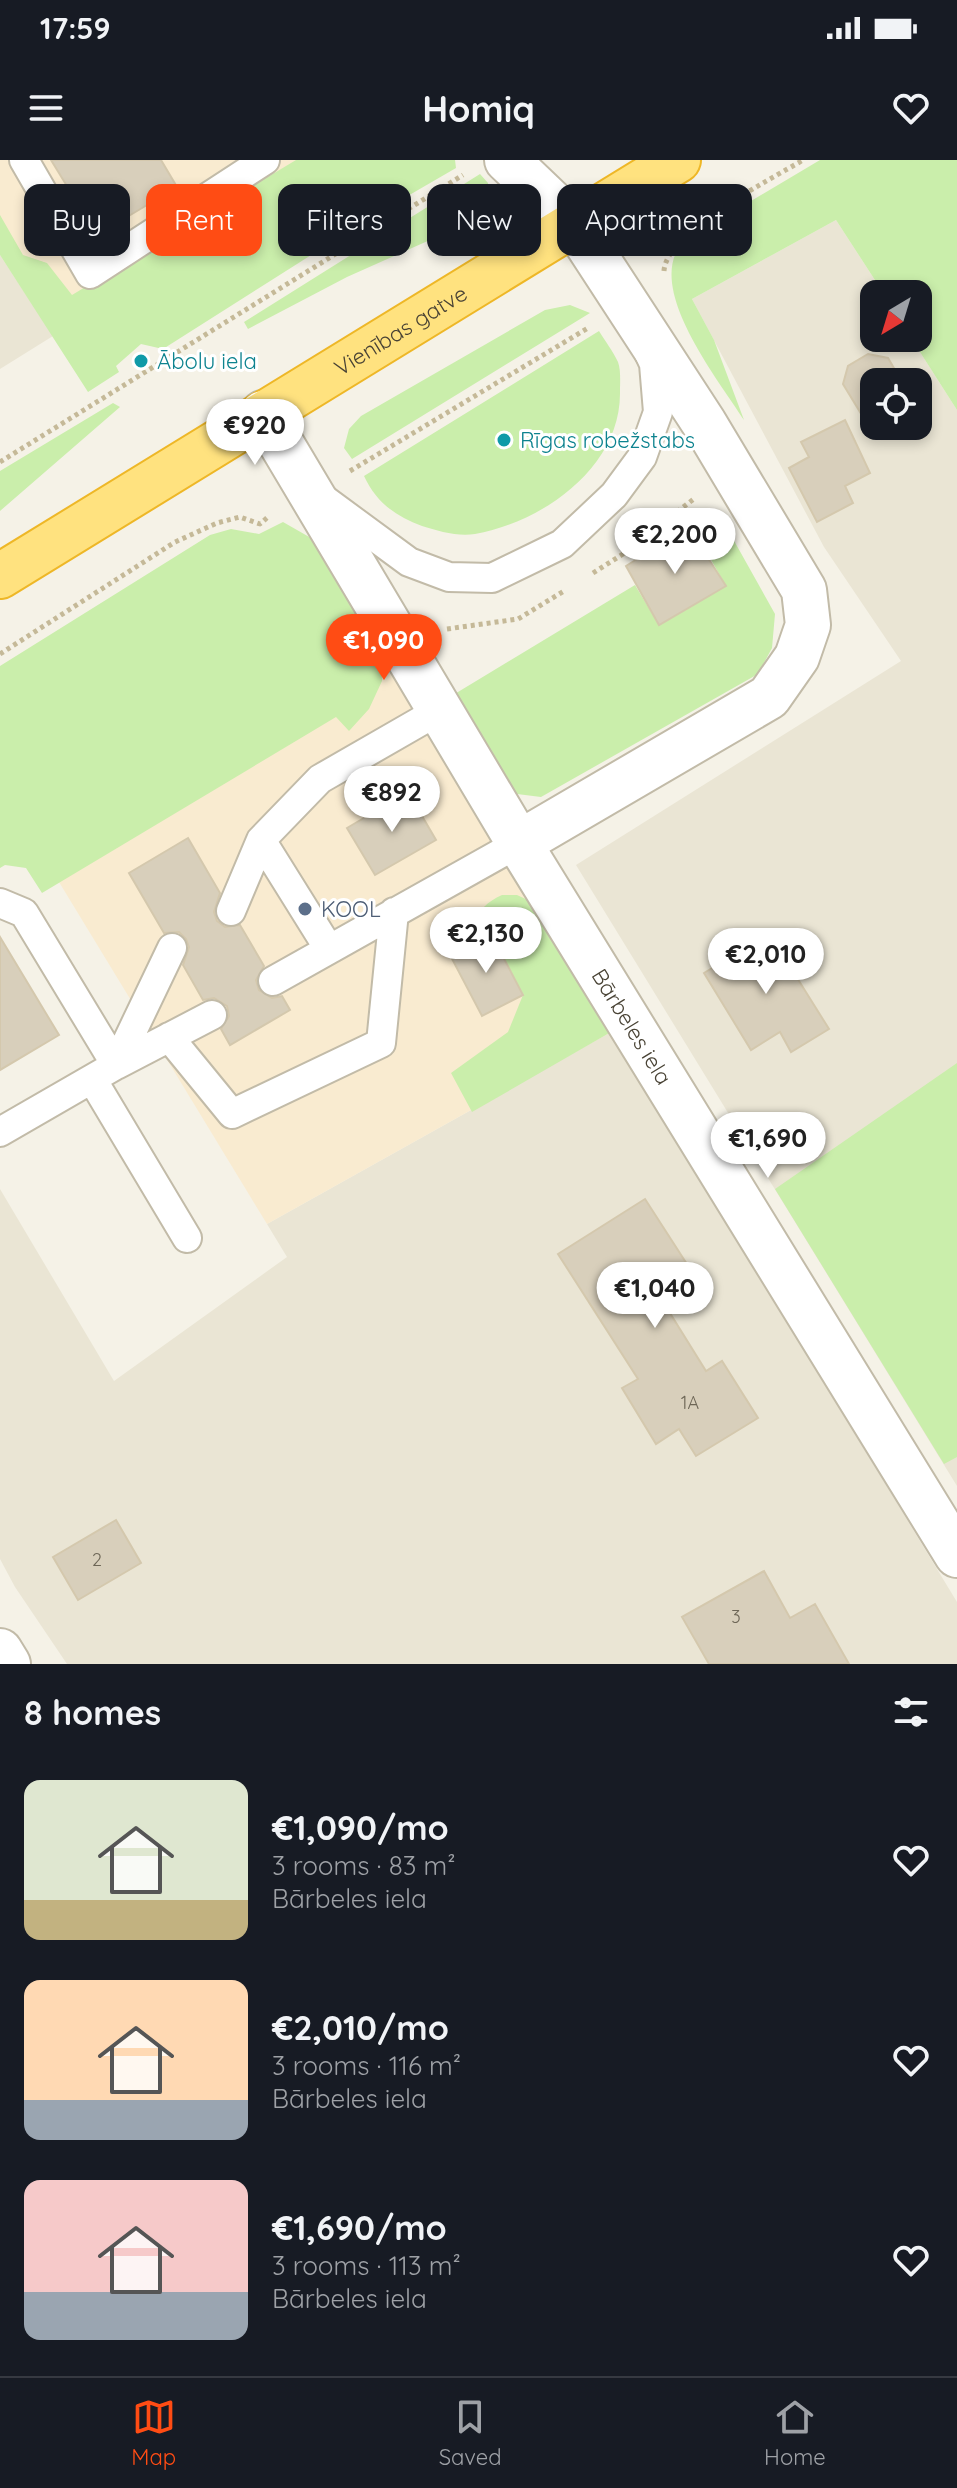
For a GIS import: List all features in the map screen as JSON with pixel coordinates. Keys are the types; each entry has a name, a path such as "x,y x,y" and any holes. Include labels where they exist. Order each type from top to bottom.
{"highway":[{"name":"Vienības gatve","path":"640,184 678,160"},
{"name":"Vienības gatve","path":"0,576 557,236"}],"street":[{"path":"490,165 557,212"},
{"path":"519,843 769,697 797,657 808,625 804,590 704,423 595,256"},
{"name":"Bārbeles iela","path":"263,413 519,843 957,1555"},
{"path":"0,1651 8,1664"}],"lane":[{"path":"24,160 90,274 265,160"},
{"path":"305,486 409,562 449,577 492,578 562,544 614,495 642,457 658,412 654,364 626,305"},
{"path":"231,911 261,840 320,779 440,710"},
{"path":"261,840 329,949"},
{"path":"273,981 519,843"},
{"path":"0,903 24,913 187,1238"},
{"path":"169,1037 232,1114 381,1043 394,912"},
{"path":"104,1072 172,948"},
{"path":"0,1132 212,1015"}],"path":[{"path":"752,190 803,160"},
{"path":"0,462 490,165"}],"shaded area":[{"path":"0,160 342,160 303,184 278,184 278,199 262,209 262,184 146,184 146,256 186,256 58,335 0,240"},
{"path":"836,220 875,280 860,280 860,352 920,352 930,368 860,368 860,440 932,440 932,371 957,410 957,1486 576,865 901,661 824,547 692,299"},
{"path":"0,255 53,336 0,369"},
{"name":"KOOL","path":"321,558 611,1032 267,1224 0,785"},
{"path":"611,1032 957,1602 957,1664 67,1664 15,1587 0,1559 0,1189 114,1381 287,1257 267,1224"}],"green space":[{"path":"296,160 455,160 456,168 411,194 411,184 278,184 278,256 310,256 163,349 141,344 116,366 119,372 88,392 0,255 0,215 23,255 47,263 72,295 146,251 146,256 262,256 262,184 256,184"},
{"path":"820,160 957,160 957,410 920,352 932,352 932,280 875,280 836,220 692,299 714,340 744,420 705,361 680,313 673,290 672,268 676,256 752,256 752,200"},
{"path":"480,174 488,184 464,184"},
{"path":"427,207 427,241 411,248 411,217"},
{"path":"349,256 394,256 248,329 244,322"},
{"path":"570,305 590,313 352,459 344,448 349,429 361,416 545,310"},
{"path":"599,331 619,365 617,419 607,444 592,467 551,504 501,528 462,535 412,522 387,507 374,493 364,476"},
{"path":"113,403 120,407 0,511 0,471"},
{"path":"283,522 311,538 352,592 383,644 382,681 369,709 349,731 336,717 42,893 26,868 5,865 0,868 0,666 210,535 231,529 259,534"},
{"path":"728,530 775,614 772,648 758,674 541,797 509,793 453,695 635,585 659,625 726,586 702,544"},
{"path":"502,895 517,895 530,901 611,1032 472,1112 451,1073 508,1032 523,995 491,934 482,939 478,932 477,919 483,908"},
{"path":"957,1063 957,1457 944,1464 775,1189"}],"building":[{"path":"51,160 161,160 175,184 146,184 146,206 130,215 130,184 66,184"},
{"path":"868,354 888,358 894,368 860,368 860,412 843,384 848,366"},
{"path":"845,420 870,473 845,486 853,503 817,522 789,468 809,457 801,442"},
{"path":"688,527 726,586 659,625 626,566"},
{"path":"408,792 436,840 375,875 347,828"},
{"path":"188,838 220,893 214,912 217,921 225,927 240,925 264,966 256,980 259,990 272,998 282,996 290,1010 230,1045 221,1029 229,1016 227,1006 214,998 203,1000 183,965 189,947 186,939 179,932 164,933 129,873"},
{"path":"769,933 829,1029 791,1052 780,1032 751,1050 704,973"},
{"path":"491,934 523,995 482,1016 450,955"},
{"path":"0,937 59,1035 0,1070"},
{"path":"645,1199 694,1275 660,1297 706,1371 722,1361 758,1418 696,1456 679,1429 656,1444 622,1388 638,1379 558,1254"},
{"path":"116,1520 141,1563 78,1600 53,1557"},
{"path":"764,1571 790,1618 815,1604 849,1664 709,1664 682,1617"}],"place":[{"name":"Ābolu iela","path":"141,361"},
{"name":"Rīgas robežstabs","path":"504,440"},
{"name":"KOOL","path":"305,909"}]}
